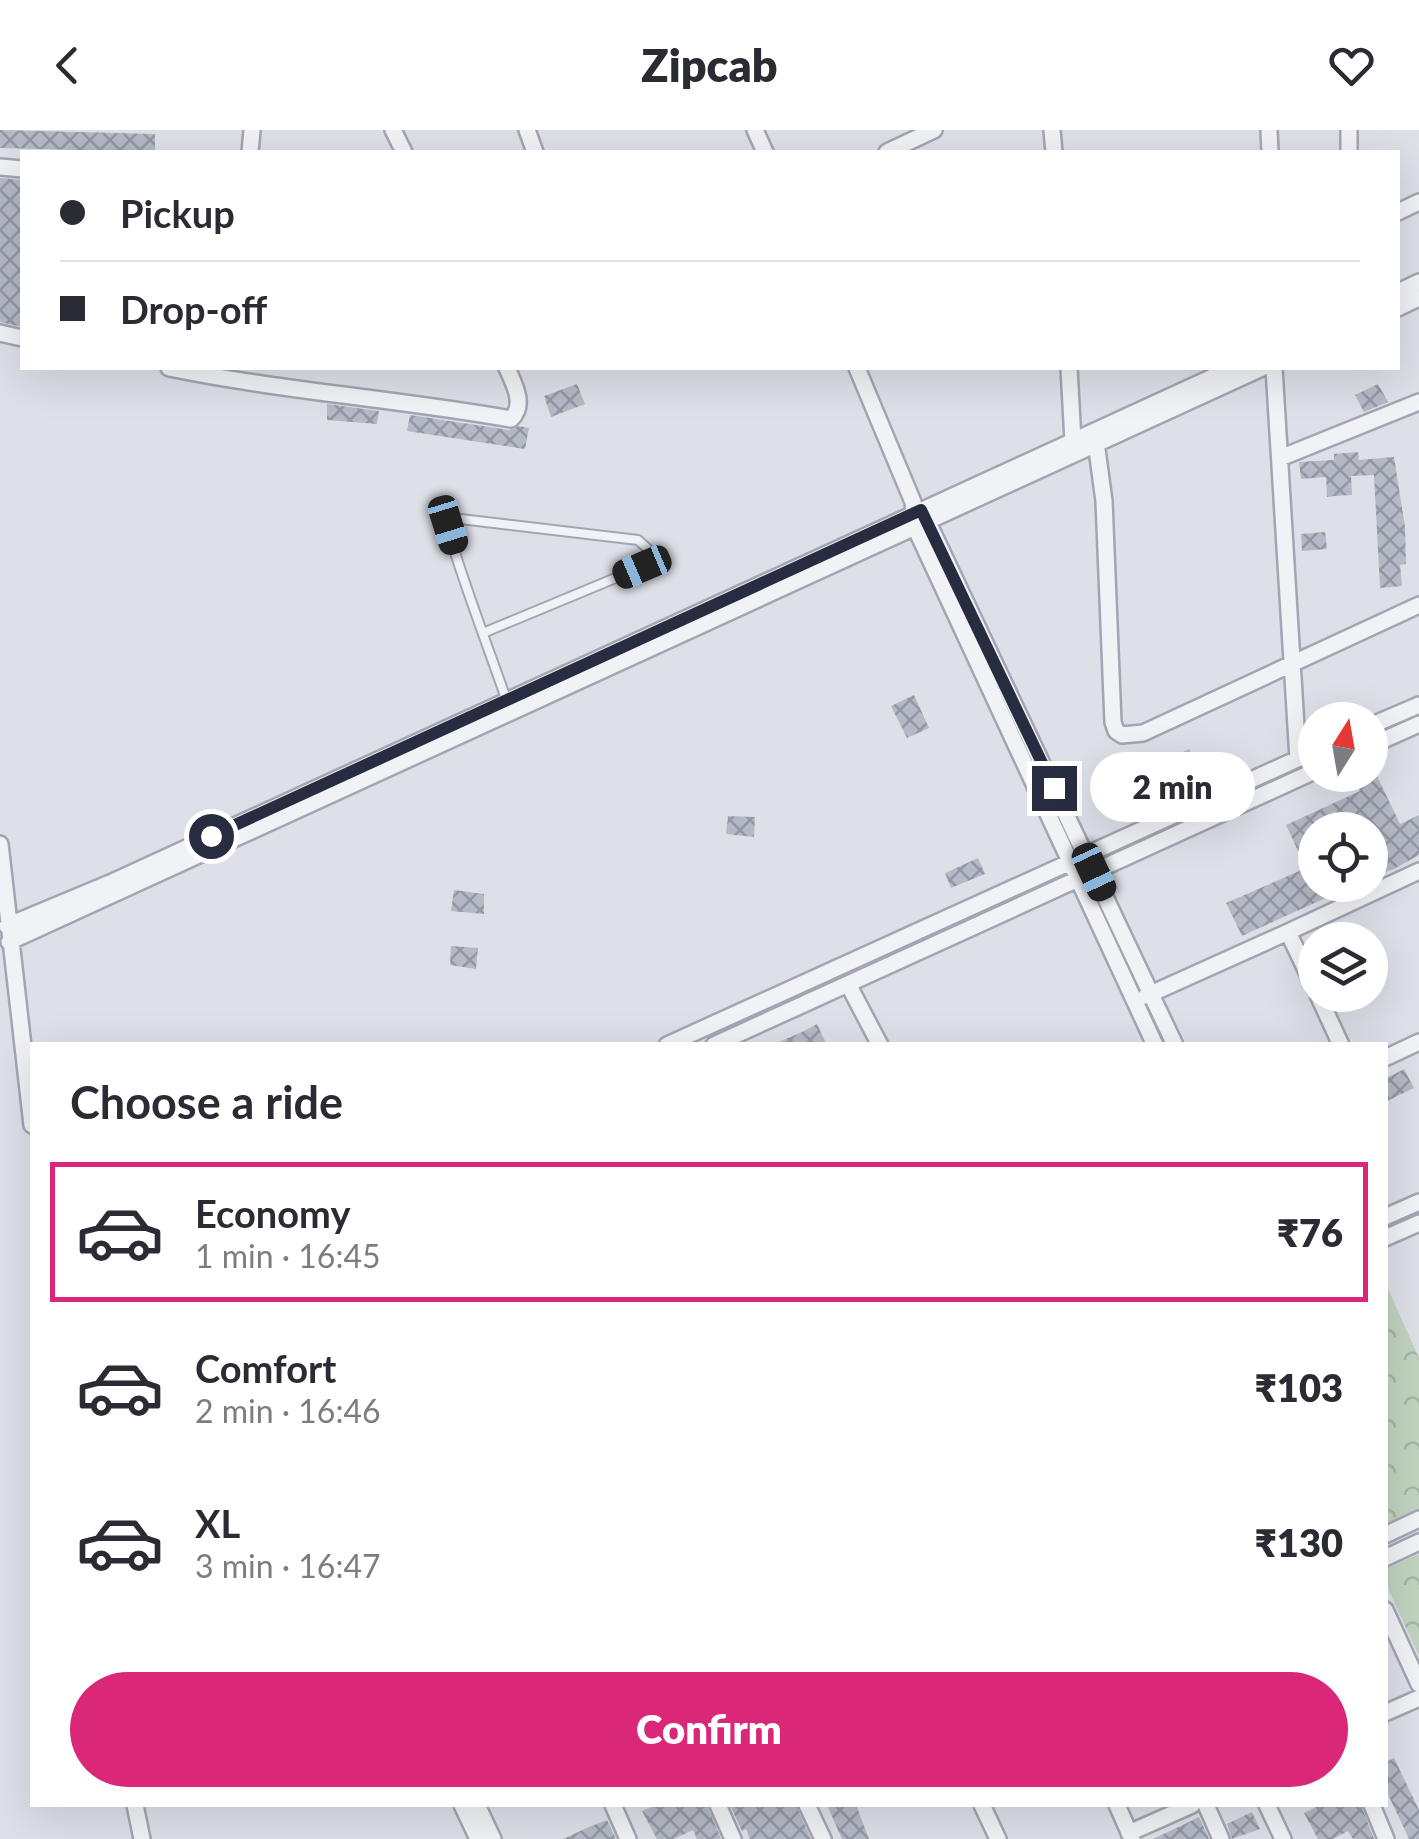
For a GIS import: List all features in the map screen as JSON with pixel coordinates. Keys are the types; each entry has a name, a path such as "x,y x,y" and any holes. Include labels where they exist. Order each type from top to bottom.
{"street":[{"path":"891,150 934,130"},
{"path":"193,370 242,374 511,419 520,404 508,370"},
{"path":"858,370 918,515 1078,858 1174,1042"},
{"path":"1069,370 1073,441"},
{"path":"8,934 509,707 1228,370"},
{"path":"918,515 1258,370"},
{"path":"674,1042 1298,758 1274,370"},
{"path":"1280,458 1419,402"},
{"path":"1096,442 1104,501 1116,731 1128,736 1144,733 1419,605"},
{"path":"1388,718 1419,705"},
{"path":"1388,738 1419,724"},
{"path":"721,1042 1298,779"},
{"path":"0,844 30,1110"},
{"path":"1135,1001 1419,872"},
{"path":"1086,875 1154,1042"},
{"path":"1288,932 1298,953"},
{"path":"911,934 918,952"},
{"path":"848,984 878,1042"},
{"path":"1326,1012 1341,1042"},
{"path":"1388,1057 1419,1042"},
{"path":"1388,1216 1419,1202"},
{"path":"1388,1237 1419,1223"},
{"path":"1388,1534 1419,1519"},
{"path":"1388,1557 1419,1542"},
{"path":"1388,1617 1419,1684"},
{"path":"1388,1712 1419,1698"},
{"path":"135,1807 142,1839"},
{"path":"463,1807 478,1839"},
{"path":"479,1807 493,1839"},
{"path":"613,1807 628,1839"},
{"path":"719,1807 733,1839"},
{"path":"809,1807 823,1839"},
{"path":"977,1839 996,1835 983,1807"},
{"path":"1118,1807 1131,1836 1188,1807"},
{"path":"1207,1807 1221,1839"},
{"path":"1268,1807 1282,1839"},
{"path":"1373,1807 1386,1839"}],"lane":[{"path":"484,634 642,567 650,557 647,548 638,540 452,518 448,525 484,634 509,707"}],"green space":[{"path":"1388,1289 1419,1358 1419,1511 1388,1525"},
{"path":"1419,1554 1419,1656 1388,1589 1388,1568"}],"building":[{"path":"0,130 155,134 155,150 0,148"},
{"path":"0,178 20,180 20,327 0,322"},
{"path":"577,384 585,404 551,417 544,396"},
{"path":"1378,384 1388,402 1364,412 1355,395"},
{"path":"327,404 379,411 377,424 327,420"},
{"path":"410,415 509,430 529,428 525,449 407,431"},
{"path":"1358,452 1359,460 1394,457 1405,527 1406,564 1400,565 1402,586 1380,588 1374,475 1351,476 1352,495 1327,497 1326,477 1301,479 1299,462 1334,460 1334,454"},
{"path":"1325,532 1327,549 1302,551 1301,534"},
{"path":"914,695 929,728 907,738 891,706"},
{"path":"1189,749 1204,782 1173,796 1175,800 1155,810 1139,777 1171,763 1169,759"},
{"path":"1358,792 1385,792 1400,824 1419,815 1419,855 1388,871 1388,812 1314,812"},
{"path":"728,816 755,817 754,837 726,834"},
{"path":"1298,819 1298,851 1286,825"},
{"path":"978,858 985,874 951,888 945,873"},
{"path":"1298,872 1298,902 1317,902 1242,936 1226,903"},
{"path":"454,890 484,894 484,914 451,911"},
{"path":"451,946 478,948 476,969 450,965"},
{"path":"817,1024 826,1042 779,1042"},
{"path":"1404,1069 1414,1088 1388,1101 1388,1077"},
{"path":"1394,1758 1419,1810 1419,1839 1409,1839 1388,1794 1388,1761"},
{"path":"651,1807 708,1807 721,1839 697,1839 693,1830 674,1839 657,1839 642,1811"},
{"path":"731,1807 797,1807 811,1839 750,1839 746,1829 742,1831"},
{"path":"828,1807 857,1807 869,1839 842,1839"},
{"path":"1316,1807 1362,1807 1374,1839 1353,1839 1348,1831 1333,1839 1318,1839 1304,1813"},
{"path":"1252,1812 1260,1829 1232,1839 1227,1824"},
{"path":"1199,1817 1209,1839 1153,1839 1189,1822"},
{"path":"607,1820 616,1839 563,1839 589,1827"}],"route":[{"path":"211,836 921,510 1054,788"}]}
